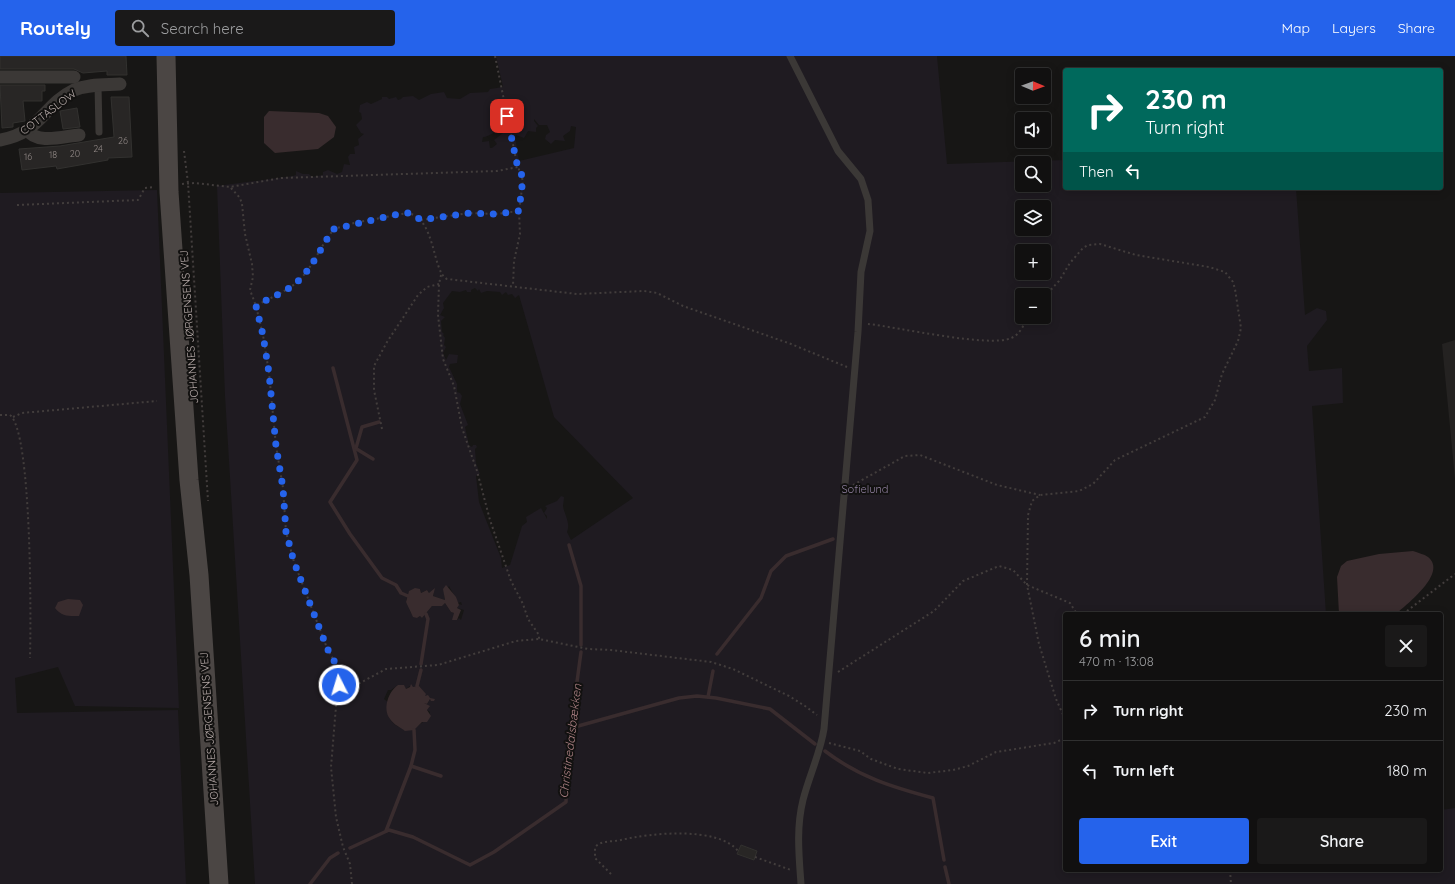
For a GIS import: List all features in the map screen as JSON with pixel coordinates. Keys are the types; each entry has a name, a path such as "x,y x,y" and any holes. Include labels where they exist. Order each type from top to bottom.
{"street":[{"name":"JOHANNES JØRGENSENS VEJ","path":"166,56 180,184 188,304 199,479 199,574 219,884"},
{"name":"COTTASLOW","path":"0,77 74,77"},
{"name":"COTTASLOW","path":"0,140 14,137 28,130 61,99 73,91 87,86 120,84"},
{"path":"28,130 32,134 44,138 79,135"}],"lane":[{"path":"790,56 838,150 861,179 868,200 870,231 861,272 825,718 822,740 805,792 800,815 801,884"},
{"path":"98,85 99,132"}],"path":[{"path":"495,56 518,167 523,178 519,211 520,234 514,261 513,287"},
{"path":"184,145 188,183 208,506"},
{"path":"183,184 188,183 230,187 281,178 497,171 518,167"},
{"path":"230,187 240,198 242,204 245,234 252,264 253,277 250,290 256,306 263,335 269,373 276,446 283,488 286,532 294,562 302,583 327,648 339,670 339,685 333,725 331,767 336,817 343,847 350,864 352,884"},
{"path":"17,205 138,200 144,190 148,188"},
{"path":"421,220 469,213 496,214 519,211"},
{"path":"256,306 268,298 276,296 296,282 316,258 334,229 403,213 411,213 421,220 434,248 441,275 439,284 439,320 443,359 453,382 464,436 477,471 490,520 506,566 528,619 539,635 539,638"},
{"path":"844,490 905,456 920,455 997,485 1040,495 1079,491 1093,484 1115,460 1205,417 1215,400 1222,374 1238,341 1241,328 1233,282 1225,272 1209,267 1136,255 1100,244 1088,245 1083,248 1070,263 1059,281 1051,290"},
{"path":"441,275 450,280 513,287 549,293 577,294 644,291 657,293 684,306 791,344 854,370"},
{"path":"382,429 373,381 376,362 418,296 427,287 439,284"},
{"path":"858,324 975,340 1005,340 1018,334 1024,324"},
{"path":"0,415 10,415 13,417 22,413 157,401"},
{"path":"13,417 23,460 26,490 30,658"},
{"path":"1040,495 1032,501 1028,515 1027,584 1039,644 1056,699 1063,715"},
{"path":"829,678 934,611 957,586 970,577 993,568 1006,567 1013,570 1027,584 1070,603 1076,612"},
{"path":"1406,612 1455,574"},
{"path":"339,685 348,686 360,683 386,669 438,665 516,641 539,638 588,649 611,650 711,662 733,669 789,696 806,706 815,714 825,718"},
{"path":"822,740 838,746 860,751 870,759 898,769 928,773 953,770 968,766 996,752 1054,743 1063,739"},
{"path":"611,874 594,858 595,847 603,842 651,835 695,835 727,841 734,845 738,851"},
{"path":"756,858 788,869 800,871"},
{"path":"1230,872 1231,884"}],"shaded area":[{"path":"269,111 319,113 328,116 336,127 334,137 318,149 275,153 264,143 264,117"},
{"path":"1455,340 1455,479 1442,344"},
{"path":"1413,551 1423,554 1428,557 1433,564 1433,571 1430,579 1424,588 1398,612 1339,612 1337,577 1341,566 1347,561 1379,554"},
{"path":"446,585 456,597 459,605 457,608 461,610 457,620 452,620 454,613 451,612 445,603 442,606 432,606 422,618 420,616 417,618 413,617 406,602 409,591 415,588 420,589 421,593 427,590 429,593 435,588 433,596 445,600 443,589"},
{"path":"68,599 80,600 83,605 79,616 69,616 60,613 55,608 58,602"},
{"path":"411,684 413,687 419,686 426,694 425,696 428,695 430,698 435,699 434,701 431,701 430,699 427,704 424,703 430,706 427,710 431,716 427,722 422,722 414,730 405,731 390,719 387,705 389,695 398,685 404,685 406,689 410,687"}],"green space":[{"name":"Sofielund","path":"496,56 937,56 947,164 1015,162 1015,192 1051,192 1051,160 1063,160 1063,190 1296,190 1305,315 1317,308 1326,311 1327,320 1307,346 1309,371 1342,368 1343,403 1312,406 1326,612 1063,612 1063,872 1443,872 1443,810 1455,808 1455,884 255,884 225,396 217,186 293,176 296,175 296,171 303,174 309,174 312,177 323,175 323,172 328,170 337,174 342,172 344,164 350,165 348,157 350,154 355,154 354,147 359,145 358,139 364,134 361,133 356,125 362,119 361,113 359,112 360,105 367,102 371,104 382,99 382,97 387,97 389,99 396,97 398,100 403,97 413,96 419,100 431,94 444,92 447,98 460,99 470,93 488,92 490,89 503,87","holes":["534,119 539,125 547,125 550,132 546,135 545,139 551,144 555,140 565,141 563,136 570,131 571,126 576,127 574,148 519,161 515,137 516,135 524,138 528,131 536,132 536,128 538,126","502,130 503,133 494,140 497,144 492,148 490,148 489,141 482,142 483,137","475,288 478,291 479,289 481,293 487,291 500,292 502,295 506,292 508,295 512,294 515,298 519,295 554,417 633,498 571,540 567,532 568,525 563,506 564,497 561,496 557,501 545,506 547,508 544,513 547,516 547,519 541,508 526,517 527,522 522,526 510,565 502,568 501,558 479,502 476,476 480,474 476,463 475,449 477,447 476,445 473,445 472,447 469,445 465,427 468,425 460,404 462,396 457,392 457,384 449,367 450,364 457,363 458,355 449,354 446,360 443,353 446,347 444,345 445,338 442,332 441,321 445,317 440,315 444,308 443,303 452,291 460,292 466,290 467,292 471,292 471,290","449,586 458,603 461,602 462,605 459,604 457,608 464,610 461,620 459,618 457,620 454,613 451,612 445,603 442,606 432,606 422,618 420,616 417,618 411,613 409,605 406,602 408,594 411,590 420,589 421,593 427,590 429,593 434,593 433,596 445,600 444,595","398,685 406,689 410,686 416,688 416,686 420,687 425,696 433,700 430,699 427,704 424,703 429,707 427,710 430,712 430,717 412,730 396,725 390,719 388,714 388,702 384,699 388,690 391,690","741,845 757,851 754,860 737,854"]},
{"path":"157,190 179,708 75,706 58,667 15,678 17,713 178,710 186,884 0,884 0,193"}],"building":[{"path":"0,56 126,56 127,75 107,75 107,71 83,73 74,69 0,69"},
{"path":"0,85 45,85 45,91 42,91 42,101 23,101 25,121 13,123 13,127 2,128"},
{"path":"111,97 129,97 132,157 108,158 108,160 57,169 56,166 22,170 19,149 60,146 114,137"},
{"path":"77,108 80,127 63,129 60,111"},
{"path":"741,845 757,851 754,860 737,854"}],"waterway":[{"path":"333,368 357,460 330,502 350,534 382,578 396,585 401,593 408,596"},
{"path":"356,448 362,427 379,422"},
{"path":"355,448 373,459"},
{"path":"717,654 761,598 771,571 786,556 833,539"},
{"name":"Christinedalsbækken","path":"569,545 581,586 581,645"},
{"path":"421,664 428,619 426,614"},
{"name":"Christinedalsbækken","path":"350,848 389,830 413,837 470,865 494,852 566,802 568,749 581,652"},
{"path":"417,686 421,670"},
{"path":"708,697 713,671"},
{"path":"571,728 679,698 697,696 716,698 770,709 815,744"},
{"path":"386,831 411,766 415,750 414,730"},
{"path":"825,751 850,768 876,780 933,798 944,860"},
{"path":"411,766 441,776"},
{"name":"Christinedalsbækken","path":"310,884 330,858 338,853"},
{"path":"945,867 949,884"}],"route":[{"path":"339,685 339,670 327,648 294,562 286,532 283,488 276,446 269,373 263,335 256,306 268,298 276,296 296,282 316,258 334,229 354,223 403,213 411,213 421,220 469,213 496,214 519,211 523,178 517,164 507,116"}]}
